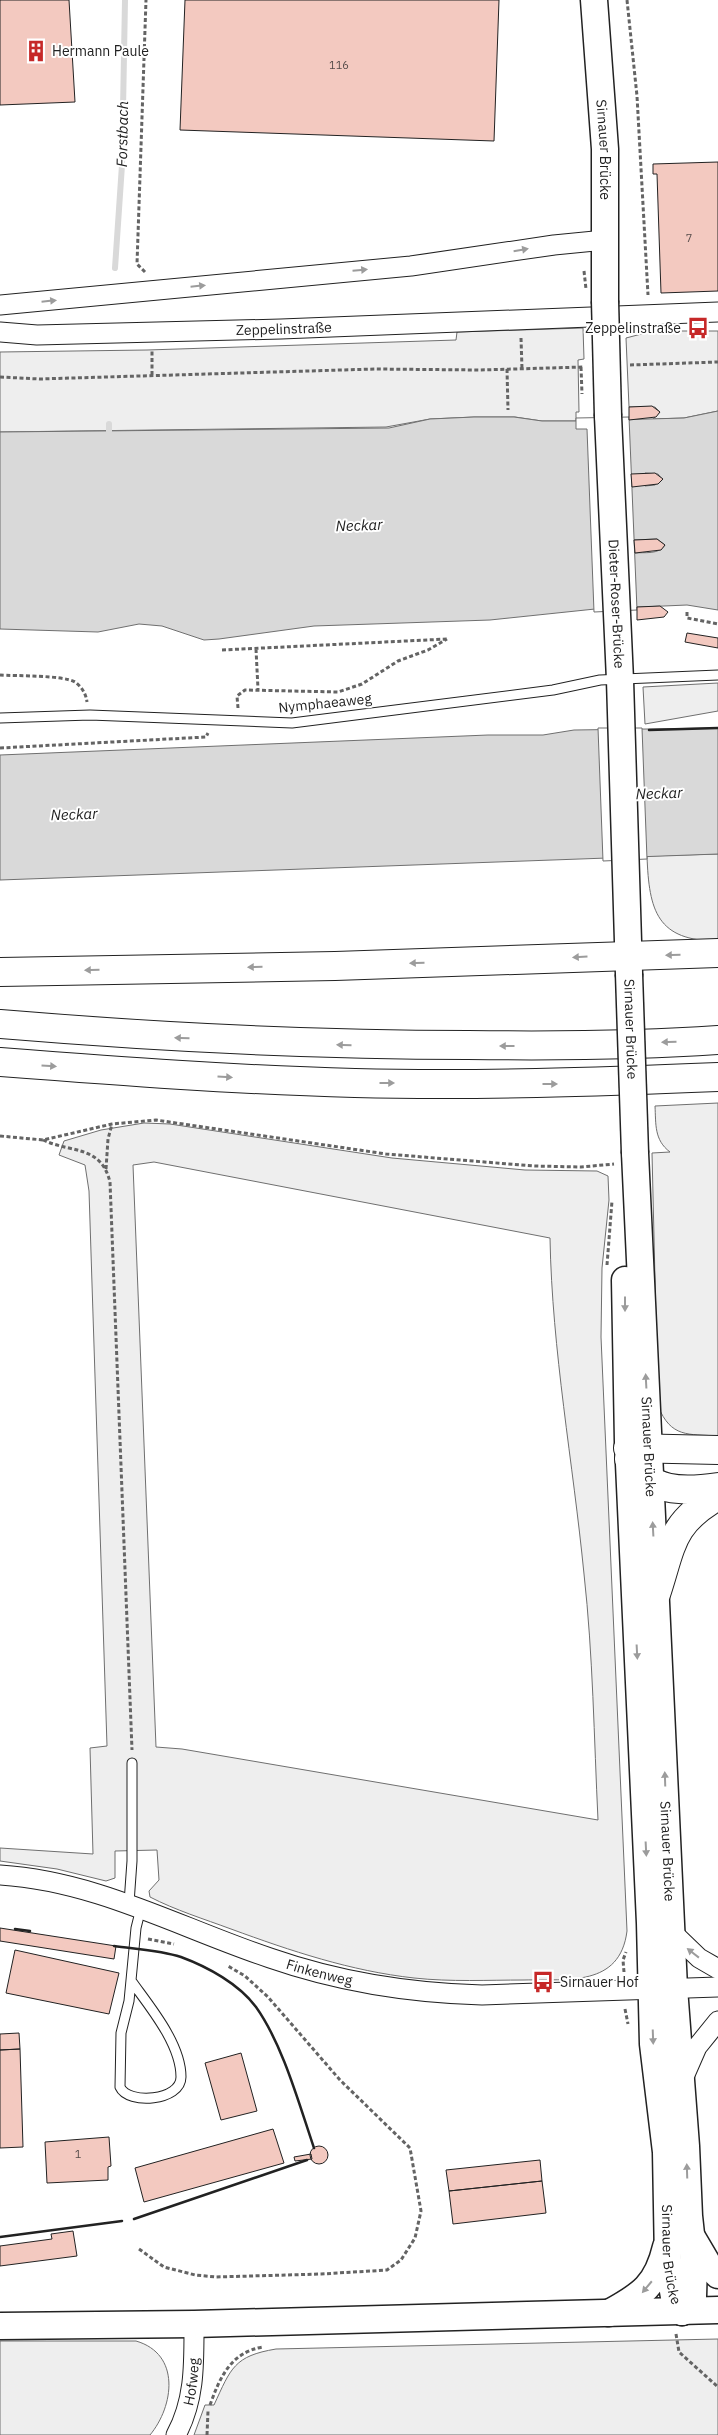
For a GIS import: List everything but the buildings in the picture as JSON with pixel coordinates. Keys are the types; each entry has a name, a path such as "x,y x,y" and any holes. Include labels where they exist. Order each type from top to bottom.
{"highway":[{"path":"0,972 335,966 629,965 718,953"},
{"path":"0,1024 158,1037 346,1045 546,1046 718,1040"},
{"path":"0,1062 159,1074 355,1083 561,1084 718,1077"},
{"path":"718,1450 636,1451 635,1469 651,1482 662,1487 683,1491 718,1487"},
{"path":"656,1594 670,1544 682,1524 701,1506 718,1496"}],"main road":[{"name":"Sirnauer Brücke","path":"594,0 605,149 605,300"},
{"name":"Dieter-Roser-Brücke","path":"605,300 630,679 627,906"},
{"name":"Sirnauer Brücke","path":"627,906 629,965 625,1158 625,1291 636,1451 663,1989 681,2085 694,2262 693,2297 679,2324"},
{"name":"Sirnauer Brücke","path":"651,1482 672,1932 653,2044 666,2152 666,2244 679,2324"},
{"path":"691,2236 709,2266 718,2275"},
{"path":"606,2314 646,2290 658,2272 666,2244"},
{"path":"0,2326 194,2324 606,2314 679,2324 718,2310"}],"street":[{"path":"0,305 411,266 554,244 605,240"},
{"name":"Zeppelinstraße","path":"0,332 37,334 142,333 650,316 718,312"},
{"name":"Finkenweg","path":"0,1875 60,1883 135,1906 269,1958 327,1975 367,1984 446,1994 473,1995 718,1988"},
{"path":"672,1932 699,1958 718,1969"},
{"path":"681,2085 697,2047 718,2021"},
{"name":"Hofweg","path":"176,2435 187,2411 192,2392 194,2324"}],"lane":[{"name":"Nymphaeaweg","path":"0,718 90,715 292,723 553,690 600,680 718,675"},
{"path":"132,1763 132,1862 135,1937 132,1982 121,2033 120,2087 130,2097 173,2093 180,2084 181,2077 176,2053 162,2026 132,1982"}],"path":[{"path":"146,0 137,264 149,275 150,291"},
{"path":"627,0 637,96 650,316"},
{"path":"521,320 522,369"},
{"path":"626,366 718,362"},
{"path":"0,377 39,379 375,369 590,367"},
{"path":"507,369 508,410"},
{"path":"686,612 687,618 718,624"},
{"path":"222,650 447,639 428,650 398,661 362,684 338,692 245,690"},
{"path":"256,649 258,689"},
{"path":"0,675 64,679 74,682 86,696 90,715"},
{"path":"0,748 206,738 210,720"},
{"path":"0,1136 43,1140 112,1124 145,1120 170,1121 386,1154 459,1160 581,1167 625,1158"},
{"path":"112,1124 108,1139 106,1169 110,1182 112,1207 132,1763"},
{"path":"43,1140 56,1146 91,1154 106,1169"},
{"path":"135,1937 179,1945"},
{"path":"139,2249 164,2267 180,2273 209,2277 388,2270 409,2249 417,2233 421,2211 410,2148 340,2080 268,1997 245,1976 223,1963"},
{"path":"679,2324 677,2349 682,2357 718,2388"},
{"path":"207,2435 209,2405 221,2376 236,2358 244,2352 270,2346"}],"shaded area":[{"path":"676,325 677,331 718,331 718,411 684,418 653,419 660,412 655,407 629,407 626,338"},
{"path":"583,328 584,359 578,360 579,412 576,412 576,421 542,421 515,417 474,417 430,419 386,427 0,432 0,352 147,350 456,340 457,332"},
{"path":"718,683 718,711 645,724 643,687"},
{"path":"718,854 718,941 698,940 669,929 660,919 654,907 650,892 647,856"},
{"path":"718,1103 718,1436 689,1434 675,1429 663,1416 658,1406 652,1153 670,1152 658,1137 655,1106"},
{"path":"144,1123 170,1124 392,1158 525,1170 597,1171 608,1176 609,1200 602,1268 601,1337 627,1931 622,1949 614,1962 603,1971 574,1979 558,1980 442,1980 391,1975 344,1965 299,1952 190,1914 150,1897 149,1891 159,1880 157,1850 115,1851 115,1878 106,1881 57,1869 0,1861 0,1848 93,1854 90,1748 107,1746 89,1191 85,1165 59,1155 64,1141 101,1130","holes":["154,1162 550,1238 559,1364 587,1604 598,1820 182,1749 156,1747 133,1165"]},
{"path":"718,2339 718,2435 194,2435 205,2405 214,2405 230,2373 236,2366 242,2360 251,2356 276,2349"},
{"path":"0,2341 136,2341 151,2348 161,2357 167,2369 169,2382 168,2396 158,2423 150,2435 0,2435"}],"water":[{"name":"Neckar","path":"718,411 718,610 687,605 595,609 490,620 314,626 204,640 162,626 139,624 98,632 0,629 0,432 389,428 430,419 474,417 514,417 542,421 684,418","holes":["645,473 658,474 662,479 655,485 645,486","657,539 665,545 659,550 635,553 634,540"]},
{"name":"Neckar","path":"718,728 718,854 0,880 0,755 488,735 543,735 574,730"}],"pier":[{"path":"629,417 637,610 594,612 587,429 576,429 576,418"},
{"path":"598,728 642,728 647,859 603,861"}],"waterway":[{"name":"Forstbach","path":"115,268 122,165 125,0"},
{"name":"Forstbach","path":"109,424 109,432"}],"wall":[{"path":"649,730 718,728"},
{"path":"15,1929 30,1931"},
{"path":"114,1946 156,1951 181,1957 222,1977 249,1999 266,2022 282,2057 314,2148"},
{"path":"134,2219 307,2160"},
{"path":"0,2237 122,2221"}],"place":[{"name":"Hermann Paule","path":"36,51"},
{"name":"Zeppelinstraße","path":"698,328"},
{"name":"Sirnauer Hof","path":"543,1982"}]}
